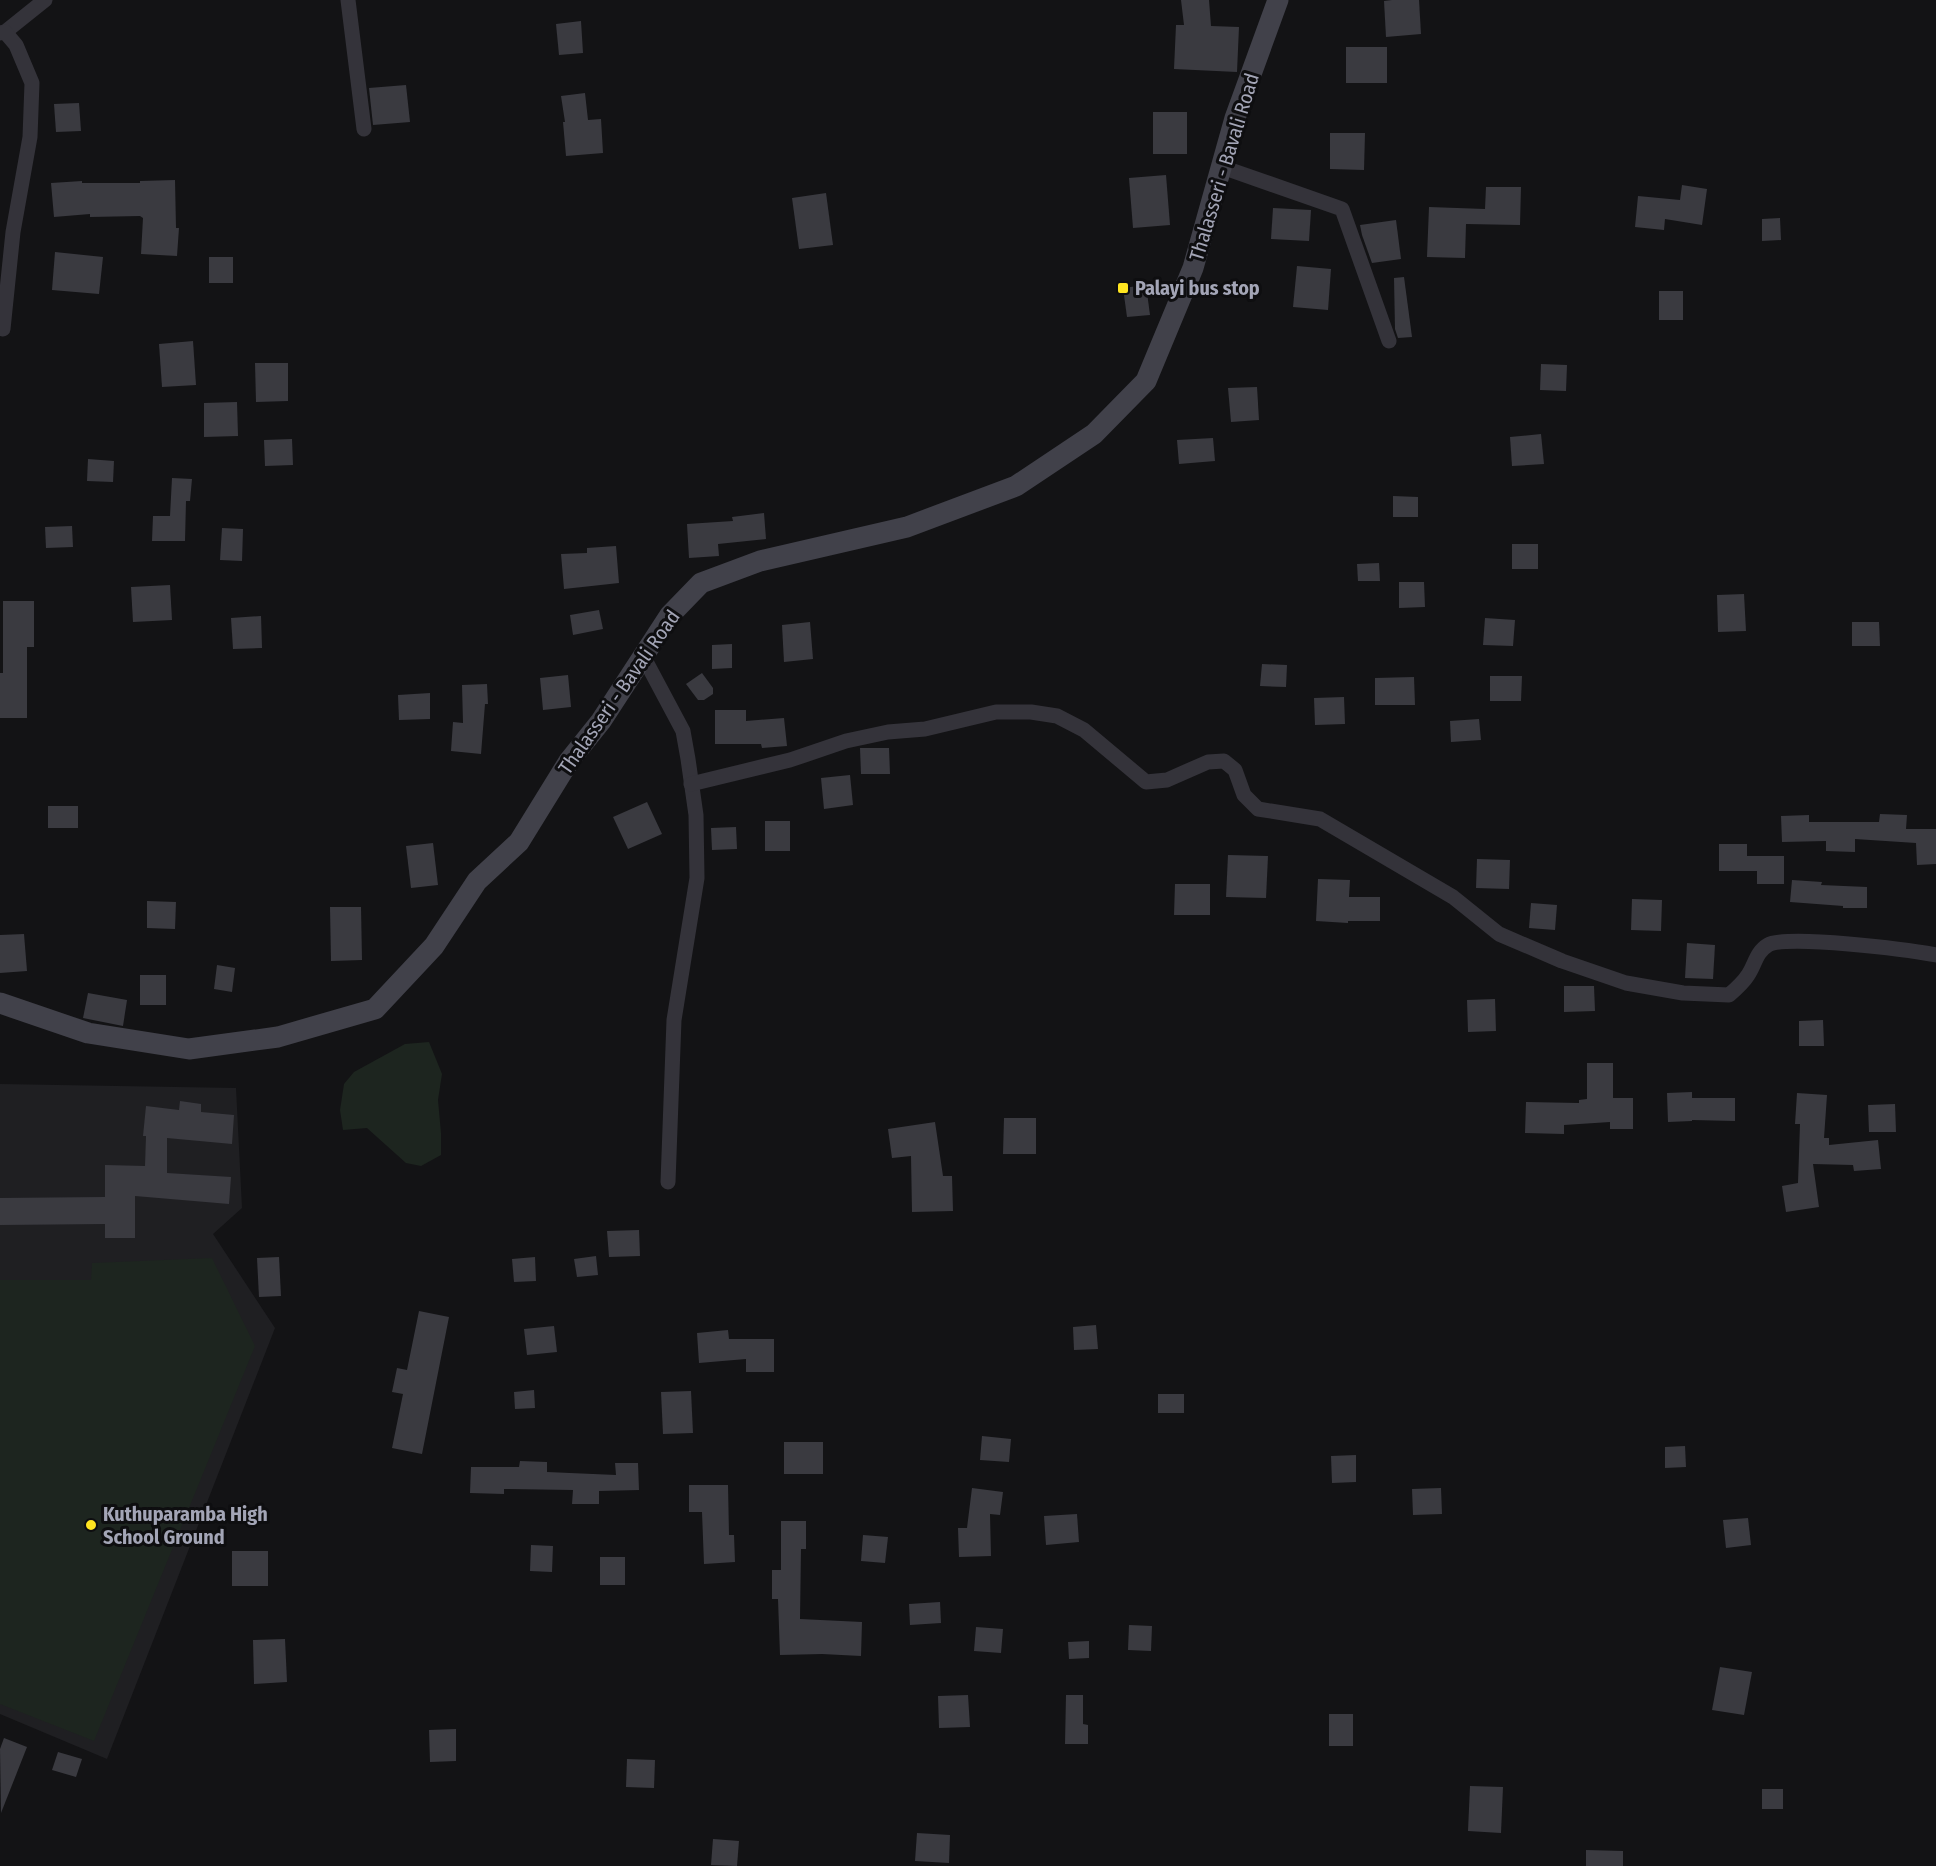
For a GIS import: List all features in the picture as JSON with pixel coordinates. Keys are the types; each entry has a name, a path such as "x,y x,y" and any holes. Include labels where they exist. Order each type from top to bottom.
{"main road":[{"name":"Thalasseri - Bavali Road","path":"0,1003 88,1033 189,1049 278,1037 375,1009 434,946 477,881 519,842 569,761 602,721 670,615 701,583 760,561 907,527 1016,486 1094,434 1146,381 1193,268 1235,118 1278,0"}],"street":[{"path":"3,329 12,232 30,137 32,83 15,45 2,32 45,0"},
{"path":"348,0 364,129"},
{"path":"1222,166 1342,209 1389,341"},
{"path":"643,656 682,731 696,815 697,878 674,1020 668,1182"},
{"path":"692,784 790,760 846,741 888,732 925,729 996,712 1031,712 1058,716 1084,730 1146,782 1167,780 1208,762 1224,761 1235,770 1244,795 1258,809 1320,819 1453,897 1499,934 1562,961 1626,983 1683,993 1729,995 1742,984 1750,973 1755,959 1765,946 1774,941 1809,941 1910,950 1936,955"}],"shaded area":[{"path":"429,1042 442,1074 438,1100 441,1155 421,1166 406,1163 367,1128 343,1130 340,1110 344,1084 354,1072 405,1044"},
{"name":"Kuthuparamba High School Ground","path":"0,1084 236,1088 242,1208 213,1234 275,1328 107,1759 0,1714"},
{"name":"Kuthuparamba High School Ground","path":"212,1258 255,1346 94,1741 0,1704 0,1280 91,1280 92,1263"}],"building":[{"path":"1181,0 1209,0 1211,26 1239,27 1237,72 1174,69 1176,25 1184,25"},
{"path":"1419,0 1421,34 1386,37 1384,1"},
{"path":"581,21 583,53 559,55 556,24"},
{"path":"1346,47 1387,47 1387,83 1346,83"},
{"path":"406,85 410,122 373,125 369,88"},
{"path":"585,93 588,120 601,119 603,153 566,156 563,122 565,122 561,96"},
{"path":"79,103 81,131 56,132 54,104"},
{"path":"1153,112 1187,112 1187,154 1153,154"},
{"path":"1330,133 1365,133 1364,170 1330,169"},
{"path":"1166,175 1170,225 1133,228 1129,178"},
{"path":"175,180 176,228 179,228 177,256 141,254 143,218 140,216 90,217 90,214 54,217 51,183 82,181 82,183 140,183 140,181"},
{"path":"1682,185 1707,189 1702,225 1665,219 1664,230 1635,227 1638,196 1680,200"},
{"path":"1486,187 1521,187 1520,225 1466,224 1465,258 1427,257 1429,207 1485,209"},
{"path":"826,193 833,245 799,249 792,198"},
{"path":"1273,208 1311,210 1309,241 1271,239"},
{"path":"1780,218 1781,240 1762,241 1762,219"},
{"path":"1396,220 1401,259 1372,263 1360,225"},
{"path":"55,252 103,257 99,294 52,290"},
{"path":"209,257 233,257 233,283 209,283"},
{"path":"1297,266 1331,269 1328,310 1293,307"},
{"path":"1404,277 1412,337 1398,338 1395,329 1394,278"},
{"path":"1146,285 1150,315 1127,317 1123,288"},
{"path":"1659,291 1683,291 1683,320 1659,320"},
{"path":"193,341 196,385 162,387 159,344"},
{"path":"255,363 288,363 288,401 256,402"},
{"path":"1541,364 1567,365 1566,391 1540,390"},
{"path":"1257,387 1259,420 1231,422 1228,388"},
{"path":"237,402 238,436 204,437 204,403"},
{"path":"1541,434 1544,464 1512,466 1510,437"},
{"path":"1213,438 1215,461 1179,464 1177,440"},
{"path":"292,439 293,465 265,466 264,440"},
{"path":"88,459 114,461 113,482 87,481"},
{"path":"172,478 192,479 190,501 186,501 185,541 152,541 153,516 170,516"},
{"path":"1393,496 1418,497 1418,517 1393,517"},
{"path":"764,513 766,539 718,544 719,556 689,558 687,524 733,521 732,517"},
{"path":"72,526 73,547 46,548 45,527"},
{"path":"222,528 243,529 242,561 220,560"},
{"path":"1512,544 1538,544 1538,569 1512,569"},
{"path":"616,546 619,583 564,589 561,554 587,553 587,548"},
{"path":"1379,563 1380,581 1358,581 1357,564"},
{"path":"1399,582 1424,582 1425,607 1399,608"},
{"path":"170,585 172,620 133,622 131,587"},
{"path":"1744,594 1746,631 1718,632 1717,595"},
{"path":"3,601 34,601 34,647 27,647 27,718 0,718 0,673 3,673"},
{"path":"599,610 603,629 573,635 570,615"},
{"path":"261,616 262,648 233,649 231,618"},
{"path":"1485,618 1515,620 1513,646 1483,645"},
{"path":"810,622 813,659 784,662 782,625"},
{"path":"1852,622 1879,622 1880,646 1852,646"},
{"path":"732,644 732,668 712,669 712,645"},
{"path":"1262,664 1287,665 1286,687 1260,686"},
{"path":"702,673 713,688 713,694 704,700 698,700 686,684"},
{"path":"568,675 571,707 543,710 540,678"},
{"path":"1490,676 1522,676 1521,701 1490,701"},
{"path":"1414,677 1415,705 1375,705 1375,678"},
{"path":"487,684 488,704 485,704 481,754 451,751 453,722 463,723 462,685"},
{"path":"430,693 430,719 399,720 398,695"},
{"path":"1344,697 1345,724 1315,725 1314,698"},
{"path":"715,710 746,710 746,721 784,718 787,746 762,748 761,744 715,744"},
{"path":"1479,719 1481,740 1451,742 1450,721"},
{"path":"860,748 889,748 890,774 861,774"},
{"path":"850,775 853,805 824,809 821,778"},
{"path":"647,802 662,834 628,849 613,817"},
{"path":"48,806 78,806 78,828 48,828"},
{"path":"1880,814 1907,815 1906,829 1936,829 1936,864 1917,865 1916,843 1855,839 1855,852 1826,851 1826,841 1782,842 1781,816 1809,815 1809,822 1879,822"},
{"path":"765,821 790,821 790,851 765,851"},
{"path":"736,827 737,849 712,850 711,828"},
{"path":"433,843 438,885 411,888 406,846"},
{"path":"1719,844 1747,844 1747,856 1784,856 1784,884 1757,884 1757,871 1719,871"},
{"path":"1228,855 1268,856 1266,898 1226,897"},
{"path":"1477,859 1510,860 1509,889 1476,888"},
{"path":"1318,879 1350,880 1349,897 1380,897 1380,921 1348,921 1348,923 1316,921"},
{"path":"1792,880 1822,882 1821,885 1867,887 1867,908 1843,908 1843,906 1790,902"},
{"path":"1175,884 1210,884 1210,915 1174,915"},
{"path":"1632,899 1662,900 1661,931 1631,930"},
{"path":"147,901 176,902 175,929 147,928"},
{"path":"1531,903 1557,905 1555,930 1529,928"},
{"path":"330,907 361,907 362,960 331,961"},
{"path":"24,934 27,971 0,973 0,935"},
{"path":"1687,943 1715,945 1713,979 1685,978"},
{"path":"217,965 235,968 232,992 214,989"},
{"path":"140,975 166,975 166,1005 140,1005"},
{"path":"1564,986 1594,986 1595,1011 1564,1012"},
{"path":"88,993 127,1000 123,1026 83,1018"},
{"path":"1495,999 1496,1031 1468,1032 1467,1000"},
{"path":"1823,1020 1824,1046 1799,1046 1799,1021"},
{"path":"1587,1063 1613,1063 1613,1098 1633,1098 1633,1129 1610,1129 1610,1122 1564,1125 1564,1134 1525,1133 1526,1102 1579,1103 1579,1100 1587,1099"},
{"path":"1692,1092 1692,1098 1735,1098 1735,1121 1668,1122 1667,1093"},
{"path":"1797,1093 1827,1095 1824,1138 1829,1138 1829,1145 1878,1140 1881,1169 1854,1171 1853,1165 1813,1164 1819,1207 1786,1212 1782,1186 1798,1183 1800,1124 1795,1124"},
{"path":"180,1101 201,1104 201,1112 234,1115 232,1144 167,1138 167,1173 231,1177 229,1204 135,1196 135,1238 105,1238 105,1224 0,1225 0,1198 105,1197 105,1165 145,1166 146,1136 143,1136 146,1106 179,1110"},
{"path":"1895,1104 1896,1132 1869,1132 1868,1105"},
{"path":"1004,1118 1036,1118 1036,1154 1003,1154"},
{"path":"935,1122 943,1176 952,1176 953,1211 912,1212 911,1156 892,1158 888,1129"},
{"path":"639,1230 640,1256 609,1257 607,1231"},
{"path":"596,1256 598,1275 577,1277 574,1259"},
{"path":"279,1257 281,1296 259,1297 257,1258"},
{"path":"535,1257 536,1281 514,1282 512,1259"},
{"path":"419,1311 449,1317 422,1454 392,1448 403,1394 392,1392 397,1368 407,1370"},
{"path":"1096,1325 1098,1349 1074,1350 1073,1327"},
{"path":"554,1326 557,1352 527,1355 524,1329"},
{"path":"728,1330 729,1339 774,1339 774,1372 746,1372 746,1359 699,1363 697,1333"},
{"path":"534,1390 535,1408 515,1409 514,1392"},
{"path":"691,1391 693,1433 663,1434 661,1392"},
{"path":"1158,1394 1184,1394 1184,1413 1158,1413"},
{"path":"982,1436 1011,1439 1009,1462 980,1460"},
{"path":"784,1442 823,1442 823,1474 784,1474"},
{"path":"1685,1446 1686,1467 1665,1468 1665,1447"},
{"path":"1356,1455 1356,1482 1332,1483 1331,1456"},
{"path":"520,1461 547,1462 547,1472 616,1475 615,1463 638,1463 639,1490 599,1491 599,1504 572,1504 573,1490 504,1489 504,1494 470,1493 471,1467 519,1467"},
{"path":"689,1485 728,1485 729,1535 734,1535 735,1562 704,1564 702,1512 689,1512"},
{"path":"972,1488 1003,1492 1000,1515 990,1514 991,1556 959,1557 958,1528 967,1528"},
{"path":"1441,1488 1442,1514 1413,1515 1412,1489"},
{"path":"1077,1514 1079,1542 1046,1545 1044,1516"},
{"path":"1748,1518 1751,1545 1726,1548 1723,1520"},
{"path":"781,1521 806,1521 806,1549 801,1549 800,1619 862,1622 861,1656 780,1655 778,1599 772,1599 772,1570 781,1570"},
{"path":"863,1535 888,1537 885,1563 861,1561"},
{"path":"531,1545 553,1546 552,1572 530,1571"},
{"path":"232,1551 268,1551 268,1586 232,1586"},
{"path":"600,1557 625,1557 625,1585 600,1585"},
{"path":"940,1602 941,1623 910,1625 909,1604"},
{"path":"1129,1625 1152,1626 1151,1651 1128,1650"},
{"path":"976,1627 1003,1629 1001,1653 974,1651"},
{"path":"285,1639 287,1682 254,1684 253,1640"},
{"path":"1089,1641 1089,1658 1069,1659 1068,1642"},
{"path":"1720,1667 1752,1672 1744,1715 1712,1710"},
{"path":"968,1695 970,1727 939,1728 938,1696"},
{"path":"1066,1695 1083,1695 1083,1724 1088,1725 1088,1744 1065,1744"},
{"path":"1329,1714 1353,1714 1353,1746 1329,1746"},
{"path":"456,1729 456,1761 430,1762 429,1730"},
{"path":"4,1738 27,1747 1,1813 0,1749"},
{"path":"58,1752 82,1759 76,1777 52,1770"},
{"path":"627,1759 655,1760 654,1788 626,1787"},
{"path":"1470,1786 1503,1787 1501,1833 1468,1831"},
{"path":"1762,1789 1783,1789 1783,1809 1762,1809"},
{"path":"917,1833 950,1835 949,1863 915,1861"},
{"path":"713,1839 739,1841 737,1866 711,1865"},
{"path":"1586,1850 1623,1851 1623,1866 1586,1866"}],"place":[{"name":"Palayi bus stop","path":"1123,288"},
{"name":"Kuthuparamba High School Ground","path":"91,1525"}]}
